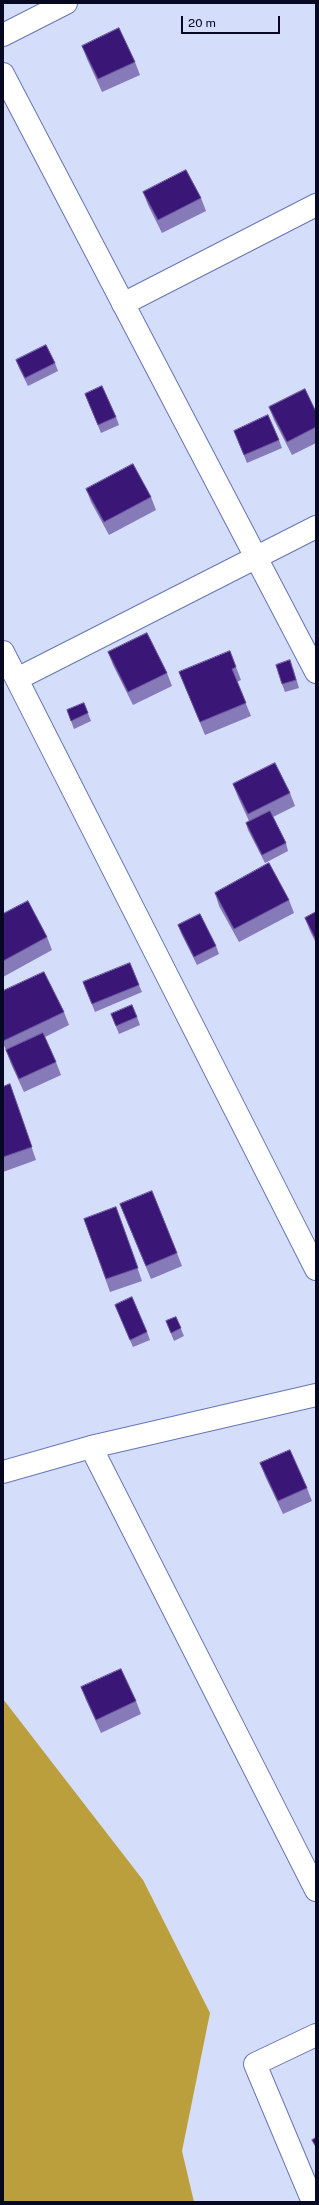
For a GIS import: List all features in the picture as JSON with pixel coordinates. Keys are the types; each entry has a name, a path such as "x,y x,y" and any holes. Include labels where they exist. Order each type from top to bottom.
{"street":[{"path":"3,35 66,3"},
{"path":"3,74 316,672"},
{"path":"123,304 316,205"},
{"path":"17,679 316,528"},
{"path":"3,652 316,1270"},
{"path":"3,1472 91,1447 316,1395"},
{"path":"91,1447 316,1890"},
{"path":"313,2202 255,2064 316,2035"}],"shaded area":[{"path":"3,1699 143,1880 210,2013 182,2151 194,2202 3,2202"}],"building":[{"path":"119,28 135,62 98,79 82,46"},
{"path":"186,170 201,198 158,220 143,192"},
{"path":"46,345 55,363 25,378 16,360"},
{"path":"102,386 116,417 98,425 85,394"},
{"path":"305,389 316,412 316,427 287,442 269,407"},
{"path":"268,415 279,440 244,455 234,431"},
{"path":"133,464 151,497 104,522 86,489"},
{"path":"147,633 167,673 128,692 108,652"},
{"path":"230,651 236,667 232,669 246,703 200,722 179,672"},
{"path":"290,660 296,680 282,684 276,665"},
{"path":"84,703 88,713 71,721 67,710"},
{"path":"275,763 290,793 248,814 233,784"},
{"path":"270,811 286,843 262,855 246,823"},
{"path":"269,863 289,900 234,929 215,893"},
{"path":"28,901 47,937 3,961 3,914"},
{"path":"316,912 316,940 305,918"},
{"path":"200,914 216,946 194,957 178,925"},
{"path":"130,963 139,985 92,1004 83,982"},
{"path":"44,972 64,1012 3,1041 3,991"},
{"path":"132,1005 137,1017 116,1026 111,1014"},
{"path":"43,1033 56,1062 19,1079 6,1050"},
{"path":"10,1084 32,1147 3,1157 3,1087"},
{"path":"152,1191 177,1253 146,1266 120,1204"},
{"path":"116,1207 138,1268 106,1279 84,1219"},
{"path":"132,1297 147,1332 130,1340 115,1305"},
{"path":"176,1317 181,1328 171,1333 166,1321"},
{"path":"290,1450 307,1488 278,1501 260,1463"},
{"path":"121,1669 136,1701 96,1720 81,1687"},
{"path":"316,2138 316,2147 312,2140"}]}
